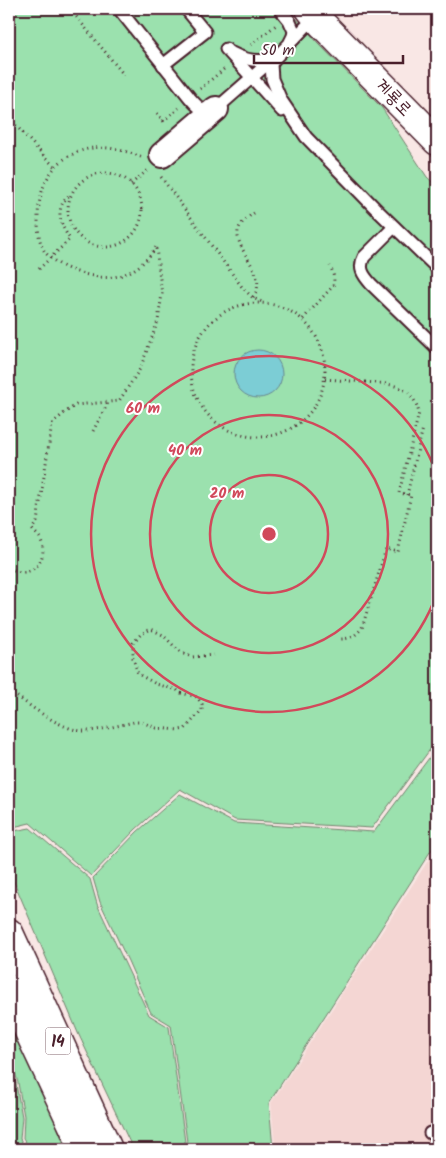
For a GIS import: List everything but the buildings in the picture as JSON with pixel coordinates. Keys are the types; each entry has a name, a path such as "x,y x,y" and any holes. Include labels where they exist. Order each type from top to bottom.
{"main road":[{"name":"계룡로","path":"313,13 437,141"},
{"name":"14","path":"9,933 108,1149"},
{"name":"14","path":"9,989 84,1149"}],"street":[{"path":"157,163 216,109"}],"lane":[{"path":"119,9 200,108 210,111 216,109 290,44 313,13"},
{"path":"163,64 205,32 186,9"},
{"path":"280,9 289,20 294,31 290,44"},
{"path":"276,57 264,60 240,58 226,49 306,136 394,227 437,268"},
{"path":"276,57 271,64 272,79 276,91 306,136"},
{"path":"235,91 254,89 265,92"},
{"path":"394,227 364,257 361,262 362,272 371,284 437,348"}],"path":[{"path":"70,9 124,75"},
{"path":"163,121 180,107"},
{"path":"9,118 55,167"},
{"path":"9,568 20,572 30,570 38,565 43,557 40,539 32,529 37,522 52,424 76,406 119,401 140,369 158,320 162,294 156,247 149,257 135,269 120,276 107,278 81,273 62,265 50,257 44,250 39,233 39,204 47,178 55,167 66,157 94,148 121,150 157,163 242,287 262,302 284,307 303,319 317,336 324,357 325,378 318,400 305,418 287,431 265,437 243,435 222,427 205,412 194,393 190,371 193,349 204,329 220,314 240,304 262,302"},
{"path":"131,184 146,172"},
{"path":"39,269 70,239 62,224 61,204 76,186 92,175 112,174 121,177 131,184 138,194 142,206 141,218 136,230 127,239 116,245 104,247 92,245 81,238 70,223 68,204 71,194"},
{"path":"253,297 257,290 257,277 242,247 238,232 245,219 254,213"},
{"path":"303,319 333,286 334,281 330,266"},
{"path":"325,378 391,384 403,389 413,398 419,413 399,493 411,495 398,552 386,549 362,628 356,635 348,639 339,639"},
{"path":"93,431 108,402"},
{"path":"406,495 423,428"},
{"path":"9,691 46,716 75,730 86,731 134,722 150,724 156,728 185,729 202,710 203,707 199,699 156,684 138,674 133,658 133,643 142,634 151,629 163,635 180,653 192,657 213,655"}],"shaded area":[{"path":"437,849 437,1149 275,1149 271,1103"}],"green space":[{"path":"9,9 288,9 318,43 382,108 427,177 437,186 437,740 372,828 235,820 180,789 135,830 91,876 30,823 9,828"},
{"path":"432,754 437,781 437,843 269,1103 273,1149 188,1149 171,1025 151,1013 100,902 93,878 137,832 180,794 234,823 374,832"},
{"path":"30,828 90,879 97,904 149,1015 169,1027 186,1149 133,1149 78,1033 9,870 9,832"},
{"path":"9,1016 38,1078 66,1149 30,1149 23,1138 24,1116 18,1083 9,1051"},
{"path":"9,1057 22,1117 20,1139 27,1149 9,1149"}],"water":[{"path":"253,350 263,350 272,354 278,360 281,365 281,383 272,394 263,398 253,398 244,394 238,388 234,379 234,369 238,360 244,354"}]}
